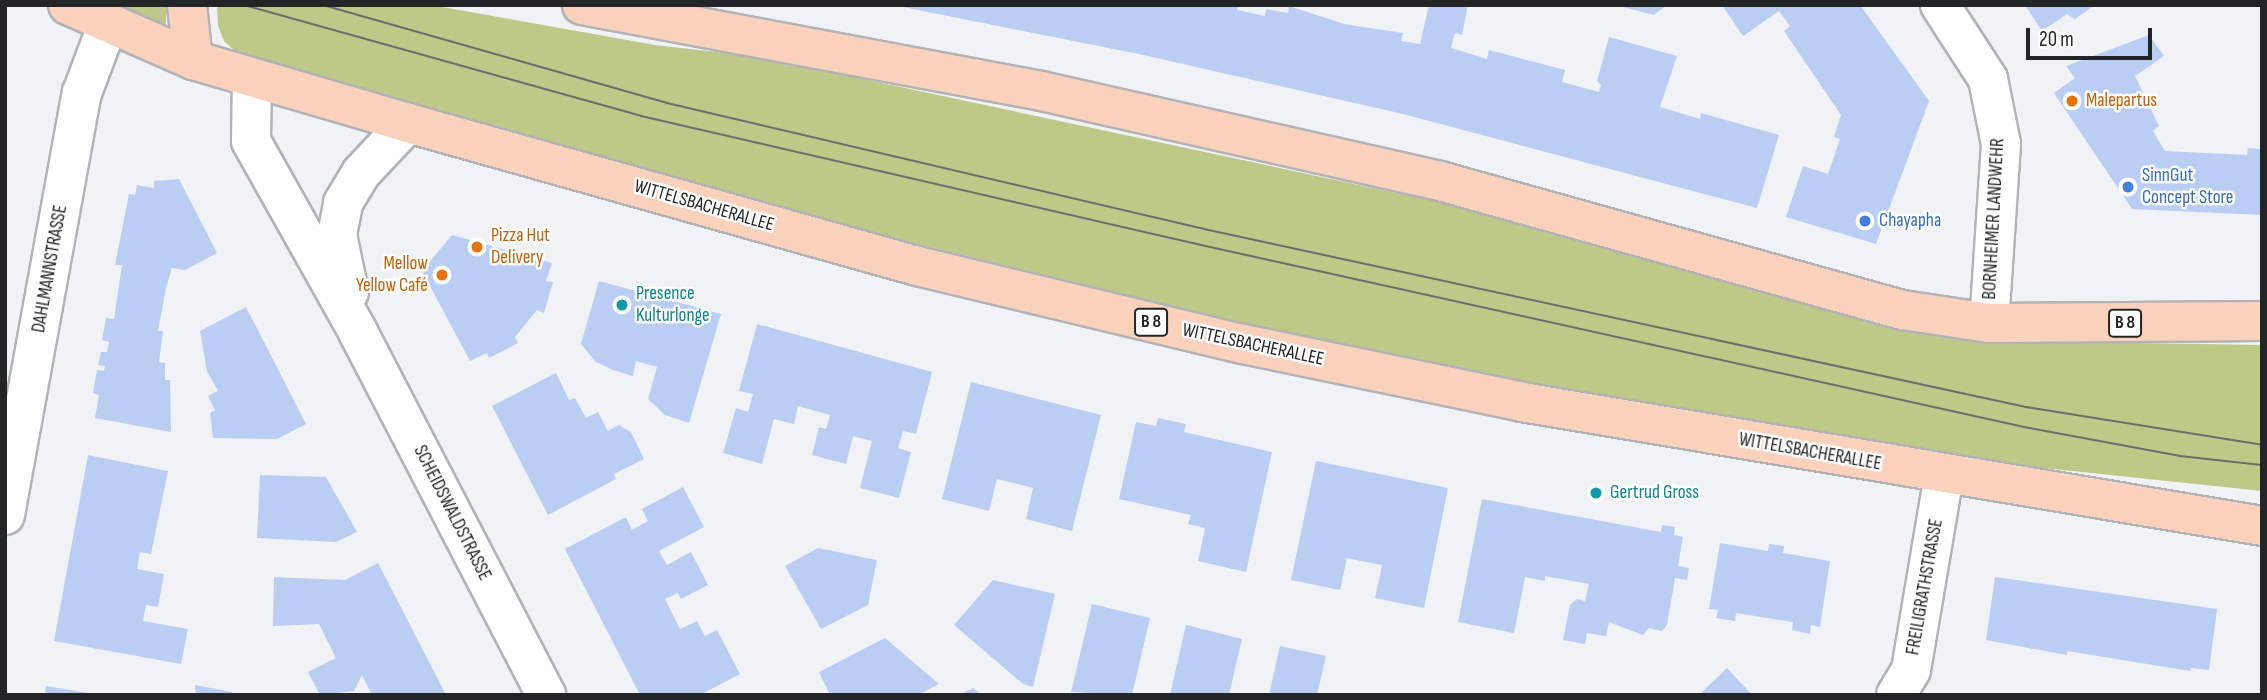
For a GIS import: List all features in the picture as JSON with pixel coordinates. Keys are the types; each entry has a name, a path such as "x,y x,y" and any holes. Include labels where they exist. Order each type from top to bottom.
{"main road":[{"name":"WITTELSBACHERALLEE","path":"68,5 107,26 193,60 252,78 917,266 1243,344 1522,402 1944,475 2262,526"},
{"path":"187,5 193,60"},
{"name":"B 8","path":"582,5 1041,91 1440,181 1903,310 1989,323 2262,321"}],"street":[{"name":"BORNHEIMER LANDWEHR","path":"1940,5 1988,79 2001,144 1989,323"},
{"name":"DAHLMANNSTRASSE","path":"5,515 82,93 107,26"},
{"name":"SCHEIDSWALDSTRASSE","path":"252,78 251,141 358,331 545,695"},
{"name":"SCHEIDSWALDSTRASSE","path":"358,331 337,235 343,203 361,173 408,123"},
{"name":"FREILIGRATHSTRASSE","path":"1896,695 1911,670 1944,475"}],"green space":[{"path":"107,5 167,5 165,31"},
{"path":"217,5 431,5 655,45 760,57 1495,214 1652,262 1963,340 2262,345 2262,491 1996,463 1728,422 1313,340 654,180 236,52 224,41 218,26"}],"building":[{"path":"893,5 1238,5 1237,10 1265,16 1266,9 1288,13 1289,6 1344,24 1403,33 1401,41 1420,44 1429,5 1468,5 1462,35 1455,33 1451,48 1487,59 1489,50 1565,70 1562,82 1599,92 1601,85 1597,81 1609,37 1677,56 1660,107 1700,119 1701,113 1779,135 1757,208 1403,114 1139,54"},
{"path":"1615,5 1667,5 1654,15"},
{"path":"1722,5 1860,5 1929,101 1876,244 1786,217 1803,166 1828,174 1840,139 1834,137 1841,115 1784,31 1790,26 1779,11 1743,36"},
{"path":"2025,5 2095,5 2075,19 2067,14 2042,31"},
{"path":"2149,35 2164,56 2135,76 2159,126 2153,131 2165,151 2247,155 2248,148 2262,149 2262,215 2132,209 2054,93 2075,78 2066,66"},
{"path":"179,179 217,253 185,270 172,268 166,288 158,331 163,331 159,362 165,363 165,380 170,380 171,432 95,418 99,395 93,393 97,370 104,371 105,366 98,365 101,352 107,352 109,342 102,340 106,318 114,319 122,265 115,265 129,194 135,195 137,185 154,188 154,181"},
{"path":"452,235 552,263 546,281 553,282 544,313 537,310 515,337 518,343 489,358 487,353 470,361 422,271"},
{"path":"599,281 721,314 689,423 665,415 648,399 657,367 636,361 633,376 613,370 596,362 581,344"},
{"path":"246,307 306,424 277,439 213,438 210,413 215,410 208,396 218,391 207,371 200,331"},
{"path":"757,324 932,372 916,434 903,431 898,448 911,452 899,498 860,488 872,441 853,436 846,464 812,455 819,427 826,429 830,415 798,406 794,424 774,419 762,464 723,453 736,408 748,412 753,394 739,391"},
{"path":"556,373 569,400 575,398 586,418 598,412 608,431 619,425 631,432 644,459 614,474 616,479 548,515 492,406"},
{"path":"971,382 1101,415 1072,531 1026,519 1033,488 997,479 989,511 942,499"},
{"path":"1158,418 1186,424 1184,432 1272,452 1246,572 1198,561 1205,528 1188,524 1191,515 1119,499 1136,422 1156,426"},
{"path":"88,455 168,471 151,554 140,552 137,569 164,574 158,607 146,605 143,621 188,629 181,664 54,641"},
{"path":"1316,461 1448,488 1424,608 1375,598 1382,565 1347,558 1340,590 1291,580"},
{"path":"260,475 326,477 357,532 336,542 257,538"},
{"path":"683,487 704,527 659,551 667,565 691,552 708,585 681,599 678,593 665,599 680,629 697,621 705,636 717,630 740,674 700,695 640,695 565,549 626,517 632,530 648,521 642,509"},
{"path":"1482,499 1661,532 1662,525 1675,527 1674,535 1683,537 1678,566 1689,568 1687,580 1675,578 1667,625 1662,631 1649,628 1643,635 1609,622 1606,636 1587,633 1585,644 1563,640 1570,605 1577,599 1585,601 1589,584 1545,576 1545,581 1525,577 1514,633 1458,622"},
{"path":"1720,543 1768,551 1769,544 1784,546 1783,553 1830,561 1820,627 1811,625 1810,634 1792,630 1793,622 1736,613 1735,621 1716,618 1718,610 1709,609"},
{"path":"818,548 877,560 868,605 821,629 785,566"},
{"path":"378,563 446,695 372,695 362,675 354,691 320,695 308,672 336,658 319,624 273,626 274,577 345,580"},
{"path":"1995,577 2217,609 2209,670 2191,668 2190,671 2067,651 2067,655 1986,640"},
{"path":"993,580 1055,594 1033,687 1023,684 954,625"},
{"path":"1092,604 1150,618 1132,695 1071,692"},
{"path":"1186,625 1242,639 1229,695 1170,695"},
{"path":"885,638 939,684 918,695 830,695 819,672"},
{"path":"1280,646 1326,656 1317,695 1269,695"},
{"path":"1727,668 1752,695 1699,695"},
{"path":"195,685 232,692 232,695 196,695"},
{"path":"46,686 88,693 88,695 45,695"},
{"path":"973,688 982,695 959,695"}],"tram line":[{"path":"244,5 641,116 1201,245 2024,427 2180,456 2262,465"},
{"path":"323,5 667,103 1204,229 2026,407 2262,445"}],"place":[{"name":"Malepartus","path":"2072,101"},
{"name":"SinnGut Concept Store","path":"2128,187"},
{"name":"Chayapha","path":"1865,221"},
{"name":"Pizza Hut Delivery","path":"477,247"},
{"name":"Mellow Yellow Café","path":"442,275"},
{"name":"Presence Kulturlonge","path":"622,305"},
{"name":"Gertrud Gross","path":"1596,493"}]}
